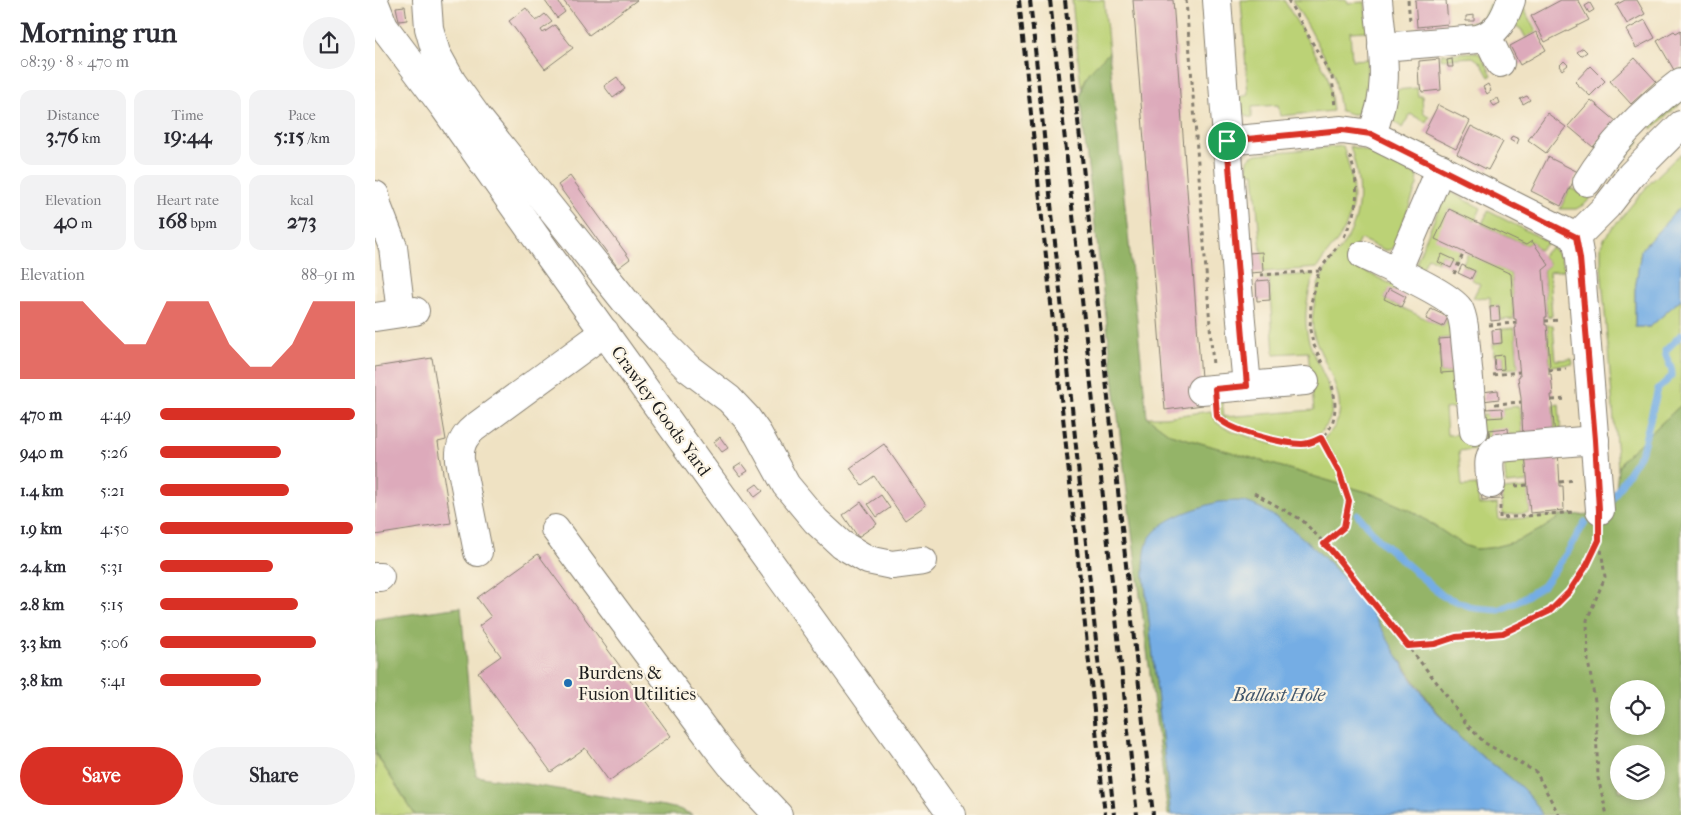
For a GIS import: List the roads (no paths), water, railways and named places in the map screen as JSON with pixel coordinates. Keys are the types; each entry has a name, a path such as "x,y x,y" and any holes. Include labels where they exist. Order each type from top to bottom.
{"street":[{"path":"427,0 429,28 433,44 446,72 469,106 625,301 657,338 688,368 729,400 746,417 758,434 786,485 816,521 841,544 868,560 892,565 923,560"},
{"path":"1217,0 1237,277 1247,386"},
{"path":"1371,134 1378,119 1385,83 1378,0"},
{"path":"1382,47 1478,39 1487,36 1494,32 1503,21 1511,0"},
{"name":"Crawley Goods Yard","path":"375,4 384,26 952,815"},
{"path":"1487,36 1500,63"},
{"path":"1587,182 1598,163 1612,146 1636,121 1681,82"},
{"path":"1636,121 1659,146"},
{"path":"1576,237 1594,221 1631,175 1681,125"},
{"path":"1227,141 1342,130 1371,134 1576,237"},
{"path":"1397,271 1441,168"},
{"path":"375,195 393,247 397,314"},
{"path":"1576,237 1580,258 1599,510"},
{"path":"1363,255 1452,301 1459,309 1465,327 1473,431"},
{"path":"478,552 460,460 460,448 463,438 605,332"},
{"path":"1208,390 1320,376"},
{"path":"1495,493 1490,456 1498,448 1595,440"},
{"path":"555,529 715,746 779,815"}],"water":[{"path":"1681,206 1681,299 1650,327 1635,327 1635,290 1641,250"},
{"name":"Ballast Hole","path":"1242,501 1261,509 1297,533 1315,549 1362,599 1412,679 1443,720 1469,746 1516,782 1535,803 1542,815 1171,815 1144,576 1145,553 1148,541 1169,520 1218,502"}],"waterway":[{"path":"1607,504 1642,451 1658,389 1672,376 1665,351 1681,335"},
{"path":"1358,515 1379,540 1443,596 1474,608 1499,610 1517,602 1543,586 1567,553 1585,522"}],"railway":[{"path":"1019,0 1105,815"},
{"path":"1030,0 1114,815"},
{"path":"1050,0 1137,815"},
{"path":"1065,0 1153,815"}],"place":[{"name":"Burdens & Fusion Utilities","path":"568,683"}]}
